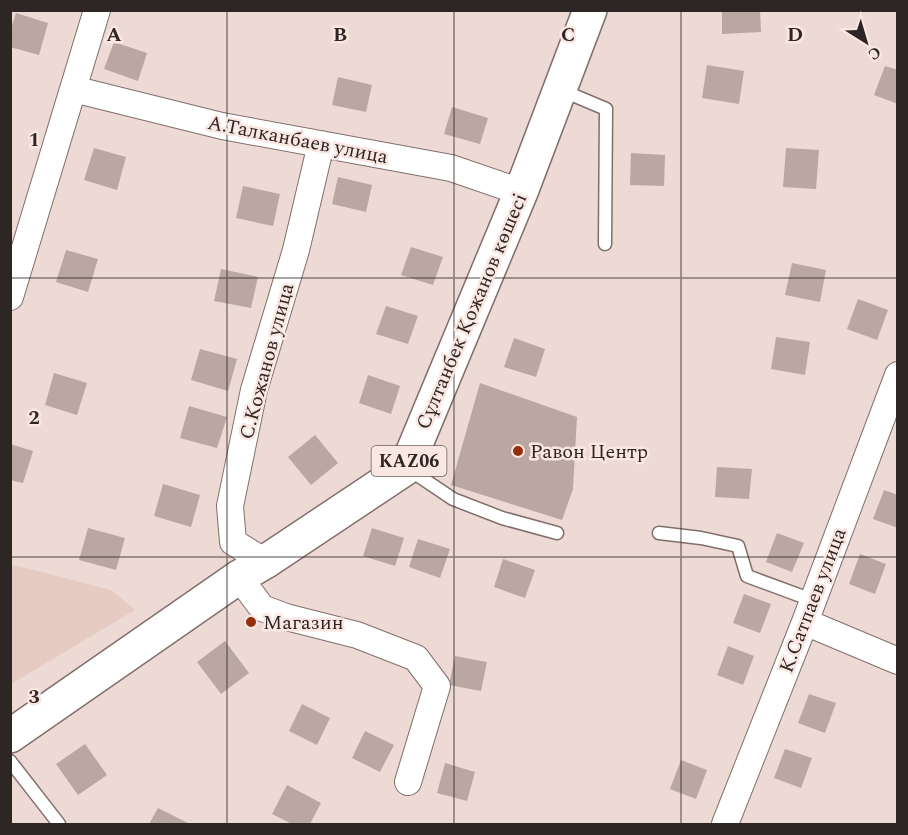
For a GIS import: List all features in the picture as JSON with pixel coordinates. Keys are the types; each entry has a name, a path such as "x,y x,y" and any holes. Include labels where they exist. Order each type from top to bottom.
{"main road":[{"name":"Сұлтанбек Қожанов көшесі","path":"406,468 521,192 590,10"},
{"name":"KАZ06","path":"10,736 252,570 406,468"}],"street":[{"path":"10,297 97,10"},
{"name":"А.Талканбаев улица","path":"73,89 222,126 451,168 521,192"},
{"name":"С.Кожанов улица","path":"321,144 296,250 254,390 230,506 233,542 252,570 262,608 286,617 357,635 416,658 437,686 408,782"},
{"name":"К.Сатпаев улица","path":"724,825 809,611 897,375"},
{"path":"809,611 897,661"}],"lane":[{"path":"560,90 606,109 605,244"},
{"path":"406,468 453,500 502,518 557,533"},
{"path":"659,534 701,538 738,546 747,576 809,611"},
{"path":"10,761 59,825"}],"shaded area":[{"path":"10,564 111,590 135,610 11,684"}],"building":[{"path":"722,10 760,10 761,32 722,34"},
{"path":"16,13 48,23 39,55 10,47 10,32"},
{"path":"114,42 147,53 138,81 104,69"},
{"path":"707,65 744,71 739,104 702,98"},
{"path":"885,66 898,70 898,104 874,95"},
{"path":"338,77 372,85 366,112 332,105"},
{"path":"452,107 488,118 480,144 444,134"},
{"path":"94,148 126,157 117,190 84,180"},
{"path":"786,148 819,150 816,189 783,187"},
{"path":"631,153 665,155 664,186 630,185"},
{"path":"338,177 372,185 366,212 332,204"},
{"path":"243,186 280,194 273,226 236,218"},
{"path":"411,247 443,257 433,285 401,275"},
{"path":"66,250 98,259 88,292 56,282"},
{"path":"792,263 826,270 820,302 785,295"},
{"path":"221,269 258,277 251,308 214,301"},
{"path":"858,299 888,310 877,340 847,329"},
{"path":"386,306 418,316 408,344 376,334"},
{"path":"776,337 810,342 805,375 771,369"},
{"path":"514,338 545,349 536,377 504,367"},
{"path":"200,349 237,359 228,391 191,380"},
{"path":"54,373 87,383 77,415 45,405"},
{"path":"368,375 400,386 391,414 359,403"},
{"name":"Равон Центр","path":"480,383 577,417 573,489 562,520 451,485"},
{"path":"189,406 227,417 217,448 180,438"},
{"path":"315,435 338,463 311,485 288,457"},
{"path":"10,444 33,451 23,483 10,480"},
{"path":"717,467 752,469 749,499 715,497"},
{"path":"163,484 200,495 191,527 154,516"},
{"path":"884,490 898,495 898,528 873,519"},
{"path":"88,528 125,538 116,570 79,560"},
{"path":"372,528 404,538 395,566 363,556"},
{"path":"777,533 804,543 792,572 766,562"},
{"path":"418,539 450,549 440,578 409,567"},
{"path":"860,554 886,564 875,594 849,584"},
{"path":"503,559 535,570 525,598 494,587"},
{"path":"744,594 771,604 760,633 733,623"},
{"path":"225,641 249,673 221,694 197,662"},
{"path":"728,646 754,656 743,685 717,675"},
{"path":"455,656 487,662 481,691 449,685"},
{"path":"809,694 836,703 825,733 798,723"},
{"path":"302,704 330,718 317,745 289,731"},
{"path":"365,731 394,745 380,772 352,758"},
{"path":"85,744 107,775 78,795 56,764"},
{"path":"785,749 812,758 801,788 774,778"},
{"path":"681,760 707,770 696,799 670,789"},
{"path":"445,763 475,772 467,801 437,793"},
{"path":"287,785 321,803 310,824 292,824 272,814"},
{"path":"158,808 190,824 149,824"}],"place":[{"name":"Равон Центр","path":"518,451"},
{"name":"Магазин","path":"251,622"}]}
